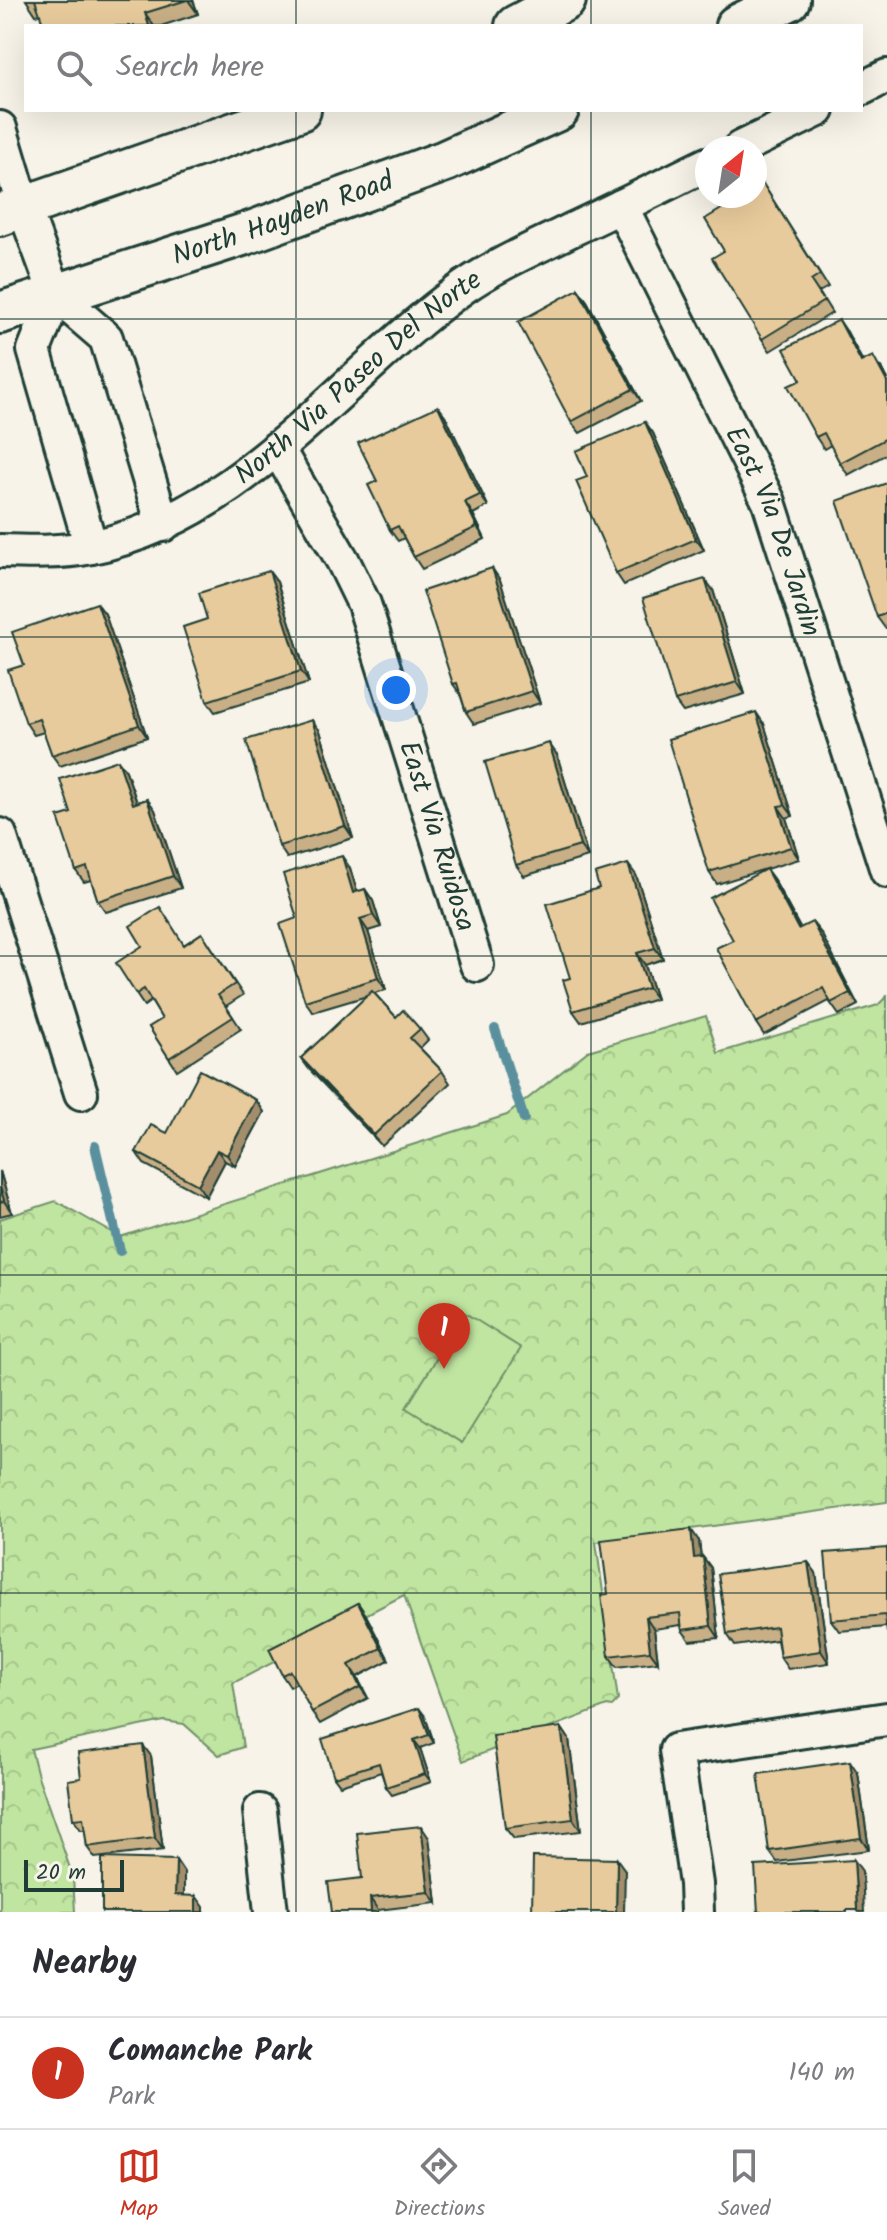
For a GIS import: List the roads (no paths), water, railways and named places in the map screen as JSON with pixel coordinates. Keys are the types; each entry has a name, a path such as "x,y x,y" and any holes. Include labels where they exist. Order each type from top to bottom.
{"main road":[{"path":"520,24 565,0"},
{"path":"740,24 789,0"},
{"path":"12,211 294,112"},
{"name":"North Hayden Road","path":"0,313 245,234 445,161 554,112"}],"street":[{"path":"863,88 887,76"},
{"path":"765,136 814,112"},
{"path":"0,128 12,211 56,295 106,338 163,525"},
{"name":"North Via Paseo Del Norte","path":"0,551 38,552 91,547 163,525 222,490 277,448 427,315 466,285 520,255 695,170"},
{"name":"East Via De Jardin","path":"621,206 769,502 887,871"},
{"path":"56,295 34,350 91,547"},
{"name":"East Via Ruidosa","path":"277,448 343,561 364,604 477,965"},
{"path":"0,835 81,1093"},
{"path":"697,1912 696,1884 676,1750 887,1719"},
{"path":"260,1811 271,1912"}],"waterway":[{"path":"495,1029 524,1119"},
{"path":"95,1146 120,1251"}],"place":[{"name":"Comanche Park","path":"444,1369"}]}
